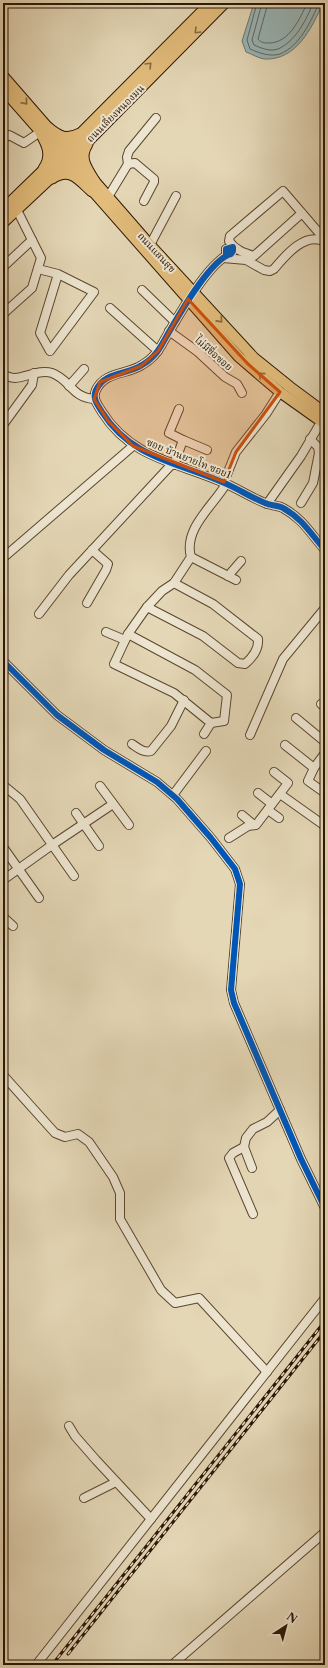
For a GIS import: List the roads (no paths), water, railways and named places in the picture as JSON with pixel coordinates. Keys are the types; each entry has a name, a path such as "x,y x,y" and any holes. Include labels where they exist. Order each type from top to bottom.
{"highway":[{"name":"ถนนเลี่ยงหนองมน","path":"88,134 211,3"},
{"name":"ถนนเลี่ยงหนองมน","path":"3,222 17,210 39,182 66,155 224,3"},
{"path":"43,131 66,138 88,134 82,156 93,186"},
{"path":"39,182 50,155 43,131"},
{"path":"39,182 66,173 93,186"},
{"name":"ถนนเลี่ยงหนองมน","path":"3,210 39,182"}],"main road":[{"name":"ถนนแสนสุข","path":"3,76 43,131"},
{"name":"ถนนแสนสุข","path":"3,89 66,155 191,295 254,358 290,387 324,420"},
{"name":"ถนนแสนสุข","path":"93,186 108,197 150,245 239,356 282,393 324,420"}],"street":[{"path":"108,197 128,164 127,156 129,151 156,118"},
{"path":"3,139 9,135 24,143 43,131"},
{"path":"128,164 135,163 154,179 154,182 144,201"},
{"path":"302,213 254,256 233,247 229,241 230,236 283,191 302,213 320,234"},
{"path":"150,245 176,196"},
{"path":"3,314 32,288 41,258 17,210"},
{"path":"225,256 246,260 264,270 270,271 274,270 289,252 301,244 318,239 325,242"},
{"path":"3,267 32,240"},
{"path":"3,375 14,378 34,373 51,373 60,378 85,398 94,399 95,392 100,382 109,376 141,366 158,352 191,295 225,256 226,249 233,247"},
{"path":"38,269 58,274 94,292 50,351 40,333 58,274"},
{"path":"142,290 175,322"},
{"path":"110,308 158,352"},
{"name":"ไม่มีชื่อซอย","path":"169,331 198,352 213,368 236,384 242,393"},
{"path":"69,386 84,369"},
{"path":"3,425 32,385 34,373"},
{"path":"211,723 184,700 114,664 126,637 147,607 162,591 174,583 191,557 189,548 190,536 211,504 215,492 224,482 236,452 266,414 276,405 282,393"},
{"name":"ซอย บ้านยายโท ซอย1","path":"94,399 108,422 133,446 173,464 224,482 267,504 281,506 296,516 311,531 325,550"},
{"path":"179,409 169,433 208,450"},
{"path":"267,504 324,420"},
{"path":"39,614 69,575 173,464 183,440"},
{"path":"301,503 313,483 319,454 318,447 310,440"},
{"name":"ซอย บ้านยายโท ซอย1","path":"3,558 133,446"},
{"path":"87,603 108,564 92,550"},
{"path":"191,557 232,578 241,561"},
{"path":"147,607 203,636 238,663 245,664 250,660 259,646 258,639 213,604 174,583"},
{"path":"250,736 283,659 325,608"},
{"path":"106,632 126,637 196,670 227,695 224,721 211,723 204,734"},
{"path":"3,660 57,715 104,750 158,782 173,796 211,838 235,869 240,884 231,990 234,1003 301,1159 325,1208"},
{"path":"132,744 147,752 151,751 171,726 184,700"},
{"path":"296,718 325,742"},
{"path":"285,745 314,768"},
{"path":"173,796 206,751"},
{"path":"324,757 314,768 308,782 325,793"},
{"path":"229,838 248,826 256,825 288,783 274,772"},
{"path":"3,786 20,800 74,876"},
{"path":"100,786 129,825"},
{"path":"258,793 279,818"},
{"path":"280,794 325,826"},
{"path":"3,880 83,823 113,804"},
{"path":"76,813 99,846"},
{"path":"242,815 254,825"},
{"path":"3,847 39,898"},
{"path":"3,917 13,926"},
{"path":"3,1075 55,1133 65,1137 78,1134 89,1142 113,1177 120,1193 120,1219 161,1290 175,1303 199,1298 267,1372"},
{"path":"252,1168 244,1147 249,1132 267,1122 280,1110"},
{"path":"244,1147 233,1153 229,1158 253,1214"},
{"path":"36,1665 325,1298"},
{"path":"69,1426 75,1436 151,1519"},
{"path":"84,1498 116,1482"},
{"path":"172,1665 325,1532"}],"water":[{"path":"254,3 323,3 314,23 294,49 285,55 264,59 246,52 242,41"}],"railway":[{"path":"52,1665 325,1321"},
{"path":"68,1654 325,1331"}]}
